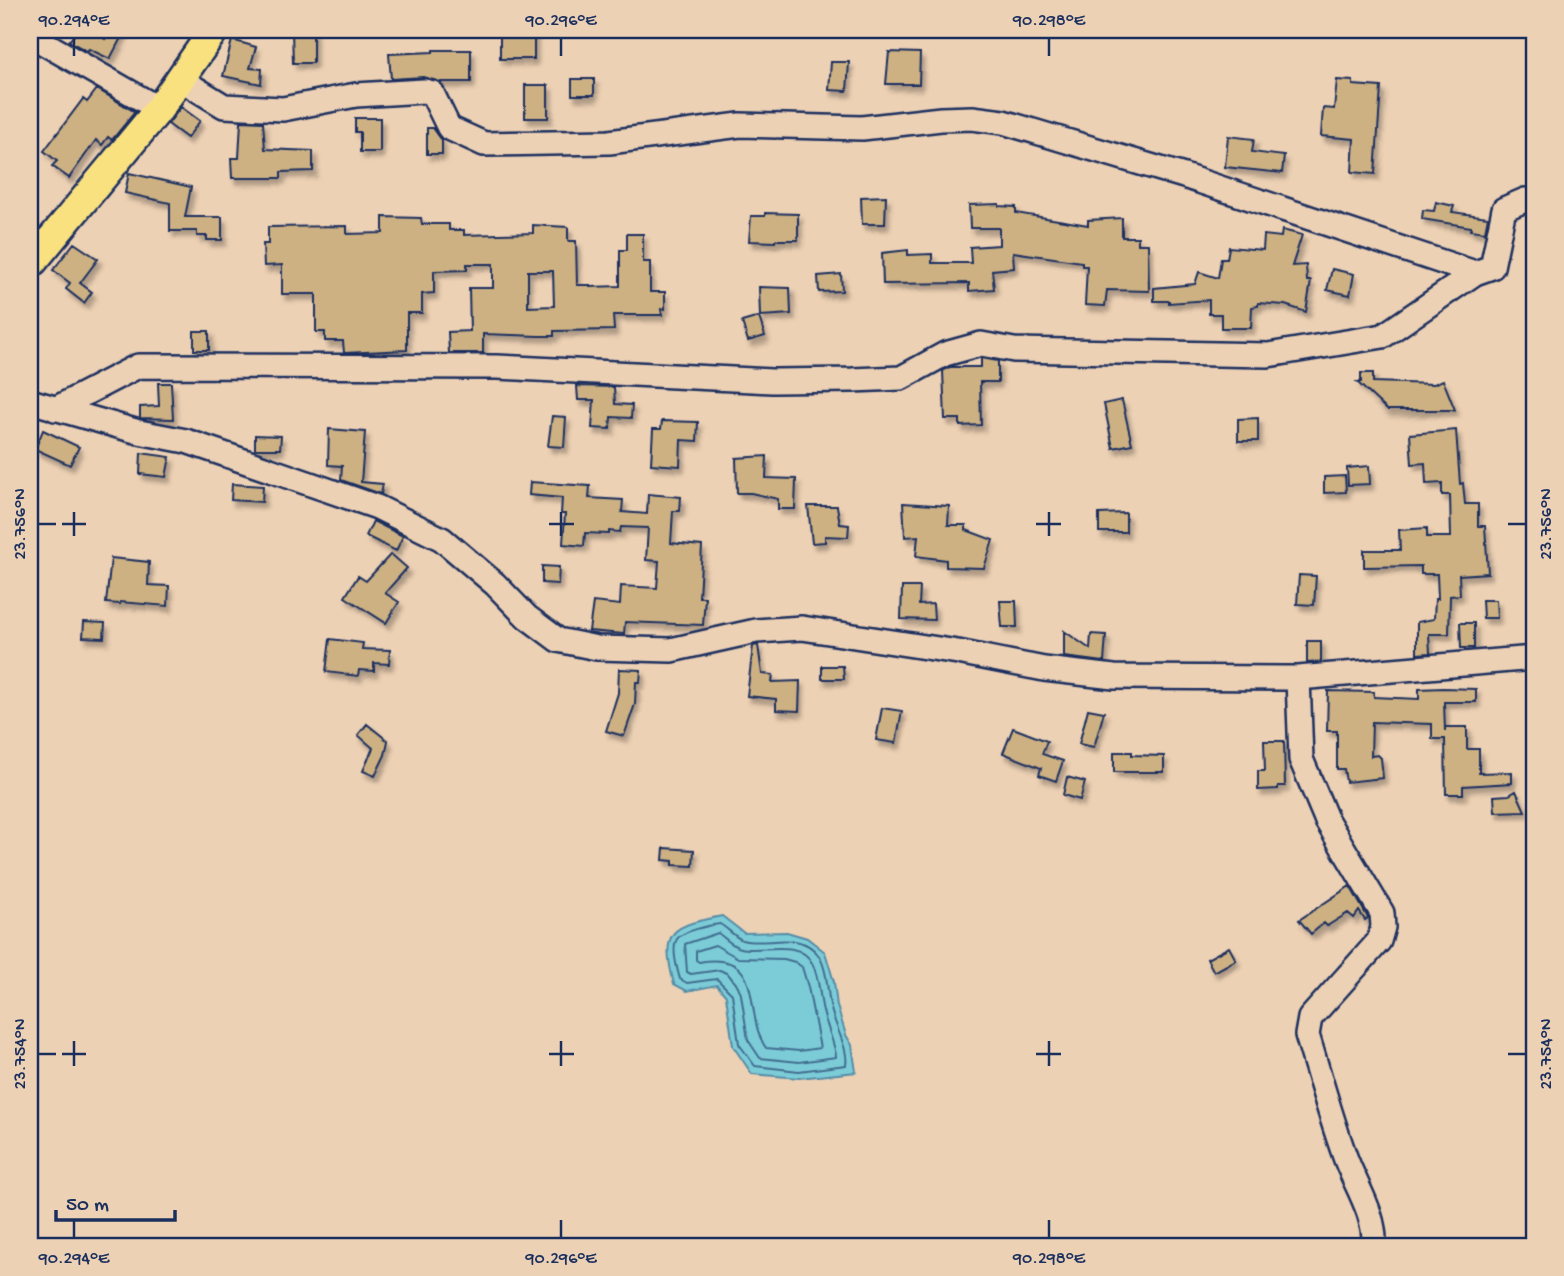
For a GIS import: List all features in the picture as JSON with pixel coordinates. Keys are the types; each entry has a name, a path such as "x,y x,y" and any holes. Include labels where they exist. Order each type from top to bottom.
{"main road":[{"path":"30,265 159,109 214,30"}],"street":[{"path":"30,35 159,109"},
{"path":"180,79 224,106 283,110 356,95 432,93 449,128 484,144 608,142 740,125 862,128 941,119 972,118 1003,122 1184,176 1475,273"},
{"path":"55,409 138,366 497,367 772,381 901,379 945,354 981,344 1014,350 1268,355 1383,336 1475,273 1492,267 1504,209 1525,200 1534,202"},
{"path":"30,401 139,432 186,441 377,507 442,539 558,639 597,648 671,650 756,631 802,628 958,652 1044,669 1114,677 1298,678 1534,658"},
{"path":"1298,678 1301,759 1327,821 1382,913 1383,927 1379,941 1310,1018 1307,1035 1344,1155 1367,1207 1375,1237 1374,1246"}],"water":[{"path":"722,916 744,933 787,932 807,938 825,952 834,982 837,1006 852,1045 856,1072 799,1078 752,1074 733,1046 726,996 717,985 687,991 674,984 668,952 674,934 691,923"}],"building":[{"path":"78,30 93,30 105,39 110,30 125,30 110,59 69,41"},
{"path":"292,30 313,30 313,63 293,63"},
{"path":"500,30 534,30 534,59 500,59"},
{"path":"232,40 256,47 250,68 262,69 261,84 223,76"},
{"path":"471,50 471,82 440,82 423,77 391,79 389,54"},
{"path":"889,52 920,53 919,84 886,84"},
{"path":"831,62 849,62 847,91 829,90"},
{"path":"572,79 594,79 594,95 572,95"},
{"path":"1337,80 1353,81 1353,85 1381,87 1375,174 1352,172 1354,139 1321,136 1323,108 1334,109"},
{"path":"525,85 548,85 548,118 525,118"},
{"path":"97,89 135,112 112,140 108,137 102,145 96,140 69,178 52,166 57,161 44,151 83,99 87,102"},
{"path":"181,107 200,121 187,138 168,124"},
{"path":"355,118 380,118 380,152 360,152 360,132 355,132"},
{"path":"241,121 263,122 265,149 313,151 313,171 281,172 281,178 232,178 231,158 239,158"},
{"path":"427,128 433,128 442,140 442,154 427,154"},
{"path":"1228,136 1254,139 1252,152 1284,156 1282,173 1225,167"},
{"path":"129,173 191,187 185,217 222,217 222,240 207,240 207,236 197,236 197,231 170,231 170,203 125,193"},
{"path":"886,196 885,224 862,224 861,197"},
{"path":"1436,202 1454,206 1452,212 1488,217 1485,232 1422,219 1423,210 1434,211"},
{"path":"999,204 1016,207 1016,213 1088,225 1088,220 1122,218 1122,237 1138,237 1138,244 1148,244 1149,291 1107,290 1105,306 1085,305 1087,266 1082,266 1082,262 1013,252 1014,268 992,270 994,289 969,291 969,283 883,284 882,253 908,250 908,255 932,254 932,263 971,263 970,247 999,245 999,228 970,228 969,205"},
{"path":"765,213 798,214 798,240 749,241 751,216 765,216"},
{"path":"383,217 421,218 422,224 449,224 449,230 464,230 464,235 533,233 533,225 568,227 568,241 576,241 577,285 590,287 620,286 620,250 627,250 627,234 643,234 643,262 650,262 650,292 665,292 665,309 661,309 662,315 613,315 614,330 554,331 554,336 483,334 483,353 449,353 448,332 470,331 469,288 493,288 493,264 467,264 467,270 434,271 434,293 422,294 422,313 407,313 407,350 344,353 343,341 325,341 325,332 316,332 316,294 282,294 282,265 264,266 263,244 268,244 268,227 347,226 347,234 383,233","holes":["528,271 553,271 554,306 528,307"]},
{"path":"1282,230 1302,235 1292,266 1306,265 1307,281 1311,281 1306,312 1285,305 1258,303 1258,306 1252,307 1251,328 1221,328 1221,314 1209,314 1209,300 1169,303 1154,301 1154,288 1195,284 1199,272 1218,278 1221,259 1227,259 1229,247 1263,250 1264,235 1281,237"},
{"path":"74,243 98,259 80,283 92,292 84,303 66,289 70,283 53,270"},
{"path":"1332,269 1354,274 1350,295 1327,290"},
{"path":"841,274 842,291 819,292 818,276"},
{"path":"759,287 790,288 791,314 760,316"},
{"path":"759,317 765,336 748,341 742,322"},
{"path":"194,331 209,331 209,350 194,350"},
{"path":"981,358 998,361 998,382 980,382 981,425 960,426 960,419 945,419 943,371 950,367 981,367"},
{"path":"1361,373 1373,373 1373,382 1434,384 1443,380 1455,410 1387,410 1357,382 1361,382"},
{"path":"158,383 171,383 173,419 140,418 140,407 159,406"},
{"path":"577,386 614,387 615,404 632,405 631,418 611,417 610,429 592,428 594,400 578,400"},
{"path":"1122,400 1132,444 1113,448 1104,404"},
{"path":"552,416 566,417 564,447 548,446"},
{"path":"1258,418 1258,441 1238,441 1238,419"},
{"path":"662,421 698,422 697,441 681,440 680,466 651,464 653,429 661,429"},
{"path":"329,429 365,432 361,482 383,484 381,494 341,480 342,466 328,465"},
{"path":"43,430 79,447 70,465 35,449"},
{"path":"1456,430 1460,484 1463,483 1465,504 1478,504 1478,526 1485,526 1488,573 1459,575 1460,595 1450,596 1449,634 1429,634 1430,653 1417,654 1417,622 1434,619 1435,599 1438,599 1437,574 1421,574 1421,566 1364,567 1364,550 1400,550 1399,530 1427,528 1427,537 1451,537 1450,495 1442,495 1442,483 1426,484 1425,463 1412,464 1410,434"},
{"path":"255,435 281,436 280,449 255,449"},
{"path":"141,453 170,457 166,477 140,474"},
{"path":"767,456 766,478 796,479 795,509 778,509 778,499 737,493 736,458"},
{"path":"1369,466 1370,484 1348,485 1347,468"},
{"path":"1345,476 1346,492 1324,493 1324,477"},
{"path":"530,482 590,486 589,498 623,500 622,512 647,514 648,494 681,497 680,511 673,511 671,543 702,546 699,597 705,597 703,625 625,622 624,634 589,631 593,602 620,605 621,586 657,588 659,561 646,560 648,528 621,527 620,532 609,531 609,534 585,533 584,546 563,544 565,514 561,514 562,498 529,495"},
{"path":"232,484 263,486 262,502 231,500"},
{"path":"903,503 949,506 948,525 966,525 966,530 993,540 984,568 946,567 946,560 916,556 918,536 905,537"},
{"path":"808,506 837,506 840,524 849,525 848,537 825,536 825,542 812,543"},
{"path":"1126,513 1126,532 1099,532 1099,514"},
{"path":"373,521 403,536 396,551 366,536"},
{"path":"391,554 407,568 385,593 399,602 386,623 345,597 358,576 366,581"},
{"path":"111,558 149,562 148,585 169,586 168,606 106,603"},
{"path":"542,566 559,567 558,584 542,583"},
{"path":"1299,575 1316,576 1314,605 1297,604"},
{"path":"902,587 920,587 919,605 933,604 934,620 901,619"},
{"path":"1482,600 1496,600 1497,618 1483,618"},
{"path":"1000,601 1016,601 1017,627 1002,627"},
{"path":"84,622 105,623 104,638 83,637"},
{"path":"1460,623 1474,623 1474,648 1461,648"},
{"path":"1064,631 1090,649 1091,634 1106,635 1104,662 1064,657"},
{"path":"330,639 363,643 362,649 390,650 389,664 374,663 374,671 359,670 358,676 326,672"},
{"path":"1307,641 1321,641 1321,662 1307,663"},
{"path":"758,645 762,674 773,675 772,682 800,681 799,711 776,710 776,699 747,696 753,646"},
{"path":"822,666 843,666 844,679 822,679"},
{"path":"619,669 641,670 640,682 636,682 635,704 624,736 606,731 618,693"},
{"path":"1419,689 1476,689 1476,702 1444,702 1445,731 1445,727 1467,727 1467,749 1479,749 1479,773 1512,772 1512,783 1463,786 1463,794 1446,794 1445,739 1432,739 1432,724 1372,722 1371,756 1378,755 1381,758 1383,778 1346,782 1344,769 1337,769 1337,731 1327,731 1328,691 1374,692 1374,697 1419,699"},
{"path":"882,708 902,711 896,743 876,740"},
{"path":"1088,709 1104,712 1094,747 1079,744"},
{"path":"367,724 388,741 375,776 363,771 373,748 358,735"},
{"path":"1013,728 1047,741 1042,754 1063,761 1056,781 1039,775 1041,768 1003,753"},
{"path":"1264,741 1284,741 1285,786 1278,786 1278,789 1258,790 1258,771 1265,771"},
{"path":"1114,752 1164,756 1164,772 1114,772"},
{"path":"1067,777 1085,782 1080,800 1063,795"},
{"path":"1516,791 1525,811 1495,812 1494,796 1509,795"},
{"path":"664,848 694,850 693,866 673,865 673,861 663,860"},
{"path":"1350,886 1368,918 1365,920 1359,911 1354,918 1348,913 1327,926 1324,923 1311,934 1299,920"},
{"path":"1229,947 1236,960 1214,972 1207,959"}]}
